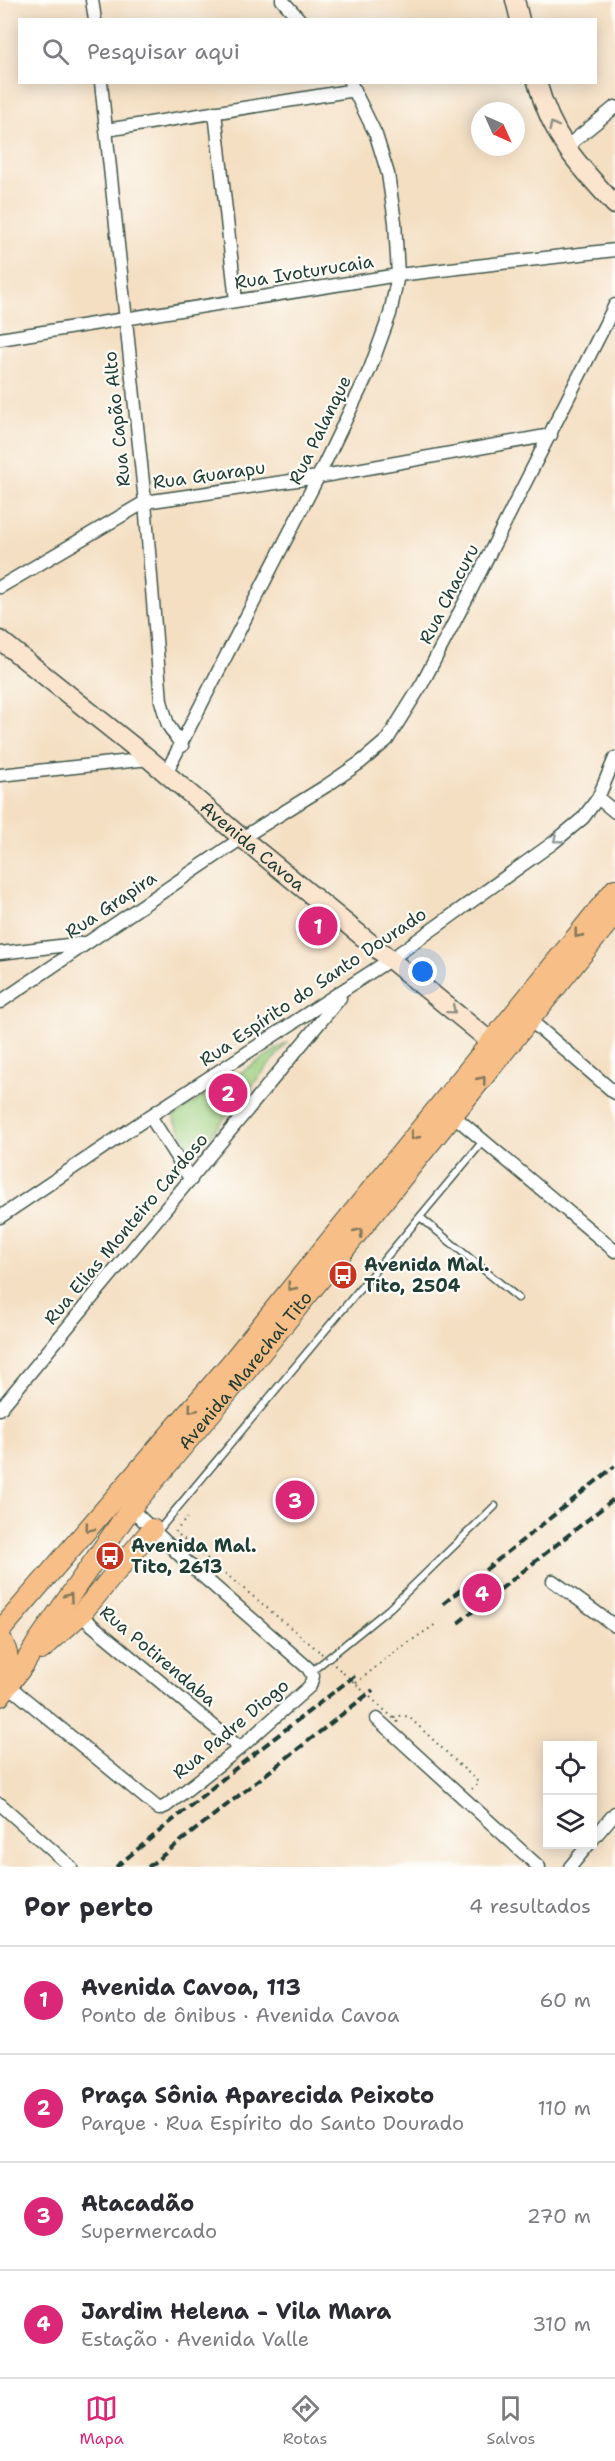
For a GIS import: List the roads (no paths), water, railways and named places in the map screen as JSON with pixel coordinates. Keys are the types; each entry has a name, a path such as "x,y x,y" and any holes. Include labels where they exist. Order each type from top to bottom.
{"main road":[{"name":"Avenida Marechal Tito","path":"0,1631 243,1375 497,1047 615,889"},
{"name":"Avenida Marechal Tito","path":"497,1047 530,1020 613,921"},
{"name":"Avenida Marechal Tito","path":"3,1687 25,1664 124,1501"},
{"path":"25,1664 80,1615 154,1531"},
{"path":"0,1637 8,1651 9,1660 3,1687"}],"street":[{"path":"93,0 94,18"},
{"path":"282,0 298,18"},
{"path":"515,0 520,18"},
{"name":"Rua Capão Alto","path":"101,84 145,502 161,701 168,725 182,746"},
{"path":"538,84 552,125 565,148 615,205"},
{"path":"106,130 353,86"},
{"name":"Rua Palanque","path":"166,773 182,746 318,477 370,369 390,314 398,275 395,222 388,174 376,135 353,86"},
{"path":"565,148 615,107"},
{"path":"215,112 236,301"},
{"name":"Rua Ivoturucaia","path":"0,339 398,275 615,250"},
{"name":"Rua Chacuru","path":"242,838 326,786 361,762 387,740 422,684 551,435 615,305"},
{"name":"Rua Guarapu","path":"0,587 145,502 318,477 551,435"},
{"name":"Avenida Cavoa","path":"0,640 149,759 497,1047"},
{"name":"Rua Espírito do Santo Dourado","path":"0,1217 391,959 553,843 583,818 598,798 615,758"},
{"path":"0,776 149,759"},
{"path":"598,798 615,812"},
{"name":"Rua Grapira","path":"0,1002 242,838"},
{"path":"0,953 88,943"},
{"name":"Rua Elias Monteiro Cardoso","path":"0,1409 348,987"},
{"path":"530,1020 615,1093"},
{"path":"447,1110 615,1251"},
{"path":"150,1116 191,1180"},
{"path":"124,1501 154,1531 309,1670"},
{"path":"553,1581 615,1626"},
{"name":"Rua Potirendaba","path":"80,1615 240,1748"},
{"name":"Rua Padre Diogo","path":"3,1687 159,1809 166,1806 240,1748 310,1686 313,1676 309,1670"},
{"path":"380,1721 539,1867"},
{"path":"0,1804 70,1867"},
{"path":"597,1834 615,1813"},
{"path":"570,1867 586,1849"}],"lane":[{"path":"154,1531 484,1140"},
{"path":"420,1217 518,1298"},
{"path":"309,1670 390,1608 495,1506"}],"railway":[{"path":"443,1604 615,1466"},
{"path":"458,1623 615,1498"},
{"path":"116,1867 241,1764 357,1674"},
{"path":"148,1867 373,1690"}],"place":[{"name":"Avenida Cavoa, 113","path":"318,926"},
{"name":"Praça Sônia Aparecida Peixoto","path":"228,1093"},
{"name":"Avenida Mal. Tito, 2504","path":"343,1275"},
{"name":"Atacadão","path":"295,1500"},
{"name":"Avenida Mal. Tito, 2613","path":"110,1556"},
{"name":"Jardim Helena - Vila Mara","path":"482,1593"}]}
